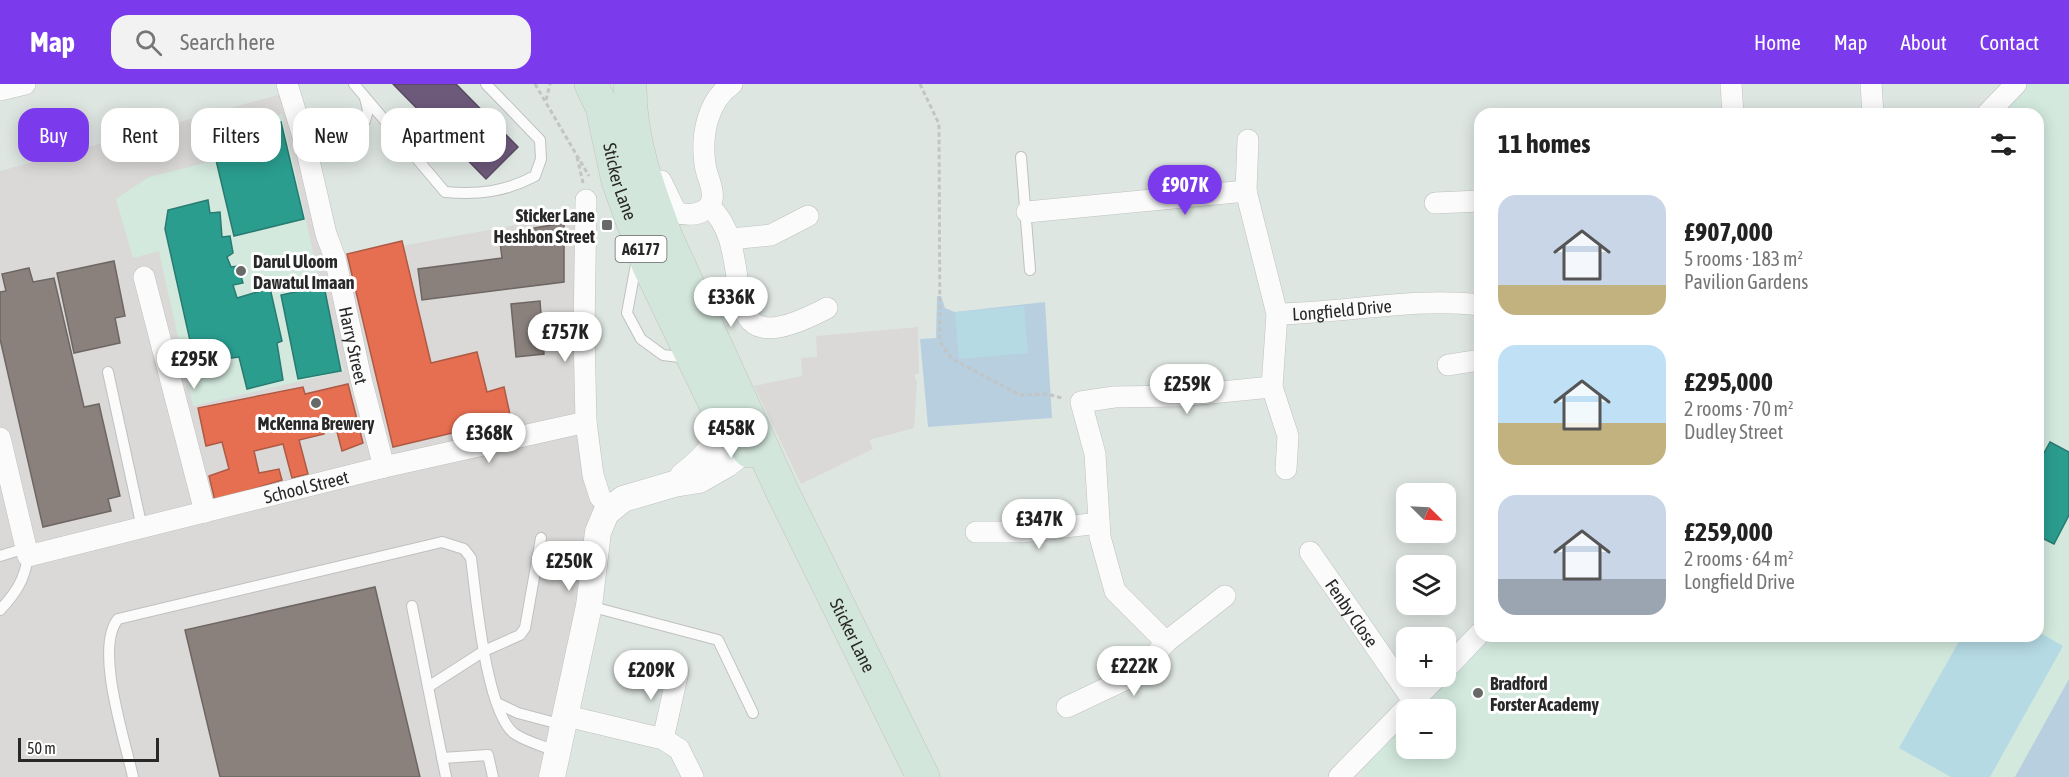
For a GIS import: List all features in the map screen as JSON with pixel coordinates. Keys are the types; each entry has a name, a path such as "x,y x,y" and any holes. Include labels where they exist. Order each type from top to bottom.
{"highway":[{"name":"Sticker Lane","path":"591,84 602,107 618,181 641,249 716,405 753,443"},
{"name":"Sticker Lane","path":"630,84 633,128 652,200 753,443 783,493 923,777"}],"street":[{"path":"0,90 25,84"},
{"name":"Harry Street","path":"286,84 294,108"},
{"path":"633,128 648,136 659,176 676,212 687,216 699,214 709,206 712,192 704,164 704,147 711,108 717,96 732,84"},
{"path":"1731,84 1733,108"},
{"path":"1869,108 1871,84"},
{"path":"1993,108 2016,84"},
{"path":"1248,140 1246,191 1277,314"},
{"name":"Harry Street","path":"309,162 326,234 335,258 360,379 384,467"},
{"path":"589,191 584,333 586,422 593,475 600,497 610,508"},
{"path":"1027,212 1246,191"},
{"path":"1435,203 1474,201"},
{"path":"709,206 715,212 730,239 739,275 741,306 745,315 753,321 776,329 794,325 827,308"},
{"path":"730,239 771,236 808,216"},
{"path":"144,277 205,512"},
{"name":"Longfield Drive","path":"1286,470 1288,436 1272,387 1277,314 1321,313 1450,301 1474,304"},
{"path":"1448,365 1474,361"},
{"path":"1166,642 1115,591 1100,537 1095,454 1082,402 1114,397 1180,396 1272,387"},
{"path":"674,484 707,456 715,442 720,423 716,405"},
{"name":"School Street","path":"27,552 142,528 384,467 586,422"},
{"path":"0,438 27,552"},
{"path":"552,777 589,606 598,532 610,508 623,499 674,484 699,480 753,443"},
{"path":"976,532 1022,532 1099,523"},
{"name":"Fenby Close","path":"1310,552 1412,699"},
{"path":"1067,707 1142,672 1166,642 1225,596"},
{"path":"1456,658 1474,639"},
{"path":"663,739 678,672"},
{"path":"1417,699 1428,687"},
{"path":"565,720 663,739 679,749 693,777"},
{"path":"1339,777 1396,720"}],"lane":[{"path":"354,84 445,192 473,194 512,188 535,176 541,159 540,140 486,84"},
{"path":"365,97 368,108"},
{"path":"1021,157 1030,270"},
{"path":"108,372 142,528"},
{"path":"428,687 484,651 520,635 525,628 541,538"},
{"path":"133,777 107,661 110,628 118,619 442,542 464,549 471,558 484,651 501,719 515,734 558,752"},
{"path":"0,556 27,552 20,587 0,610"},
{"path":"412,606 446,777"},
{"path":"589,606 718,640 753,713"},
{"path":"496,703 518,713 565,720"},
{"path":"442,758 488,755 493,777"}],"path":[{"path":"535,84 576,152 589,191"},
{"path":"546,100 550,84"},
{"path":"920,84 939,124 940,342 945,352 965,367 991,378 1020,395 1047,394 1082,402"},
{"path":"576,152 589,191"}],"shaded area":[{"path":"2023,84 2069,84 2069,679 2015,777 1366,777 1355,763 1396,722 1396,759 1456,759 1456,699 1419,699 1432,687 1456,687 1456,663 1478,642 2044,642 2044,108 2001,108"},
{"path":"289,92 294,108 293,162 309,162 336,258 586,212 600,497 552,777 0,777 0,171 33,162 89,162 89,147 101,143 101,162 179,162 179,122 191,119 191,162 281,162 281,108 230,108"},
{"name":"Darul Uloom Dawatul Imaan","path":"281,114 320,283 344,371 193,406 159,251 133,258 116,199 149,177 209,162 281,162"},
{"path":"937,296 941,296 945,308 955,312 1045,302 1052,418 928,427 920,339 936,338"},
{"path":"1024,306 1028,353 959,359 955,312"},
{"path":"918,327 919,373 914,375 917,382 914,428 869,440 873,449 801,484 754,386 802,376 801,358 817,357 816,336"},
{"path":"2044,635 2063,646 1990,777 1951,777 1899,748 1959,642 2044,642"},
{"path":"2069,679 2069,777 2015,777"}],"building: Shops":[{"path":"402,241 431,363 477,352 487,392 504,387 511,419 393,447 347,254"},
{"path":"348,384 363,443 342,451 335,424 323,426 324,434 299,440 308,474 292,478 283,444 254,451 259,473 279,469 282,480 215,501 209,476 229,469 222,442 206,446 198,408 303,387 305,394"}],"building: Offices":[{"path":"393,84 456,84 480,108 416,108"},
{"path":"506,135 518,147 506,159"},
{"path":"469,162 503,162 486,179"}],"building: Schools":[{"path":"281,122 304,219 234,236 216,162 281,162"},
{"path":"208,200 210,213 220,212 222,237 230,236 233,253 227,257 231,267 238,266 243,283 233,285 237,298 270,288 282,341 277,343 283,380 247,389 239,357 195,363 165,229 168,210"},
{"path":"324,286 341,371 298,379 281,295"},
{"path":"2050,442 2069,452 2069,515 2054,544 2044,539 2044,453"}],"building: Industry":[{"path":"564,223 564,282 422,300 418,269 502,258 499,234"},
{"path":"114,261 125,316 115,318 120,343 74,353 57,273"},
{"path":"29,268 33,282 54,278 84,407 99,404 120,496 108,499 111,511 43,527 0,339 0,292 6,291 2,274"},
{"path":"540,301 544,354 516,357 511,304"},
{"path":"375,587 420,777 220,777 185,630"}],"place":[{"name":"Sticker Lane Heshbon Street","path":"607,225"},
{"name":"Darul Uloom Dawatul Imaan","path":"241,271"},
{"name":"McKenna Brewery","path":"316,403"},
{"name":"Bradford Forster Academy","path":"1478,693"}]}
